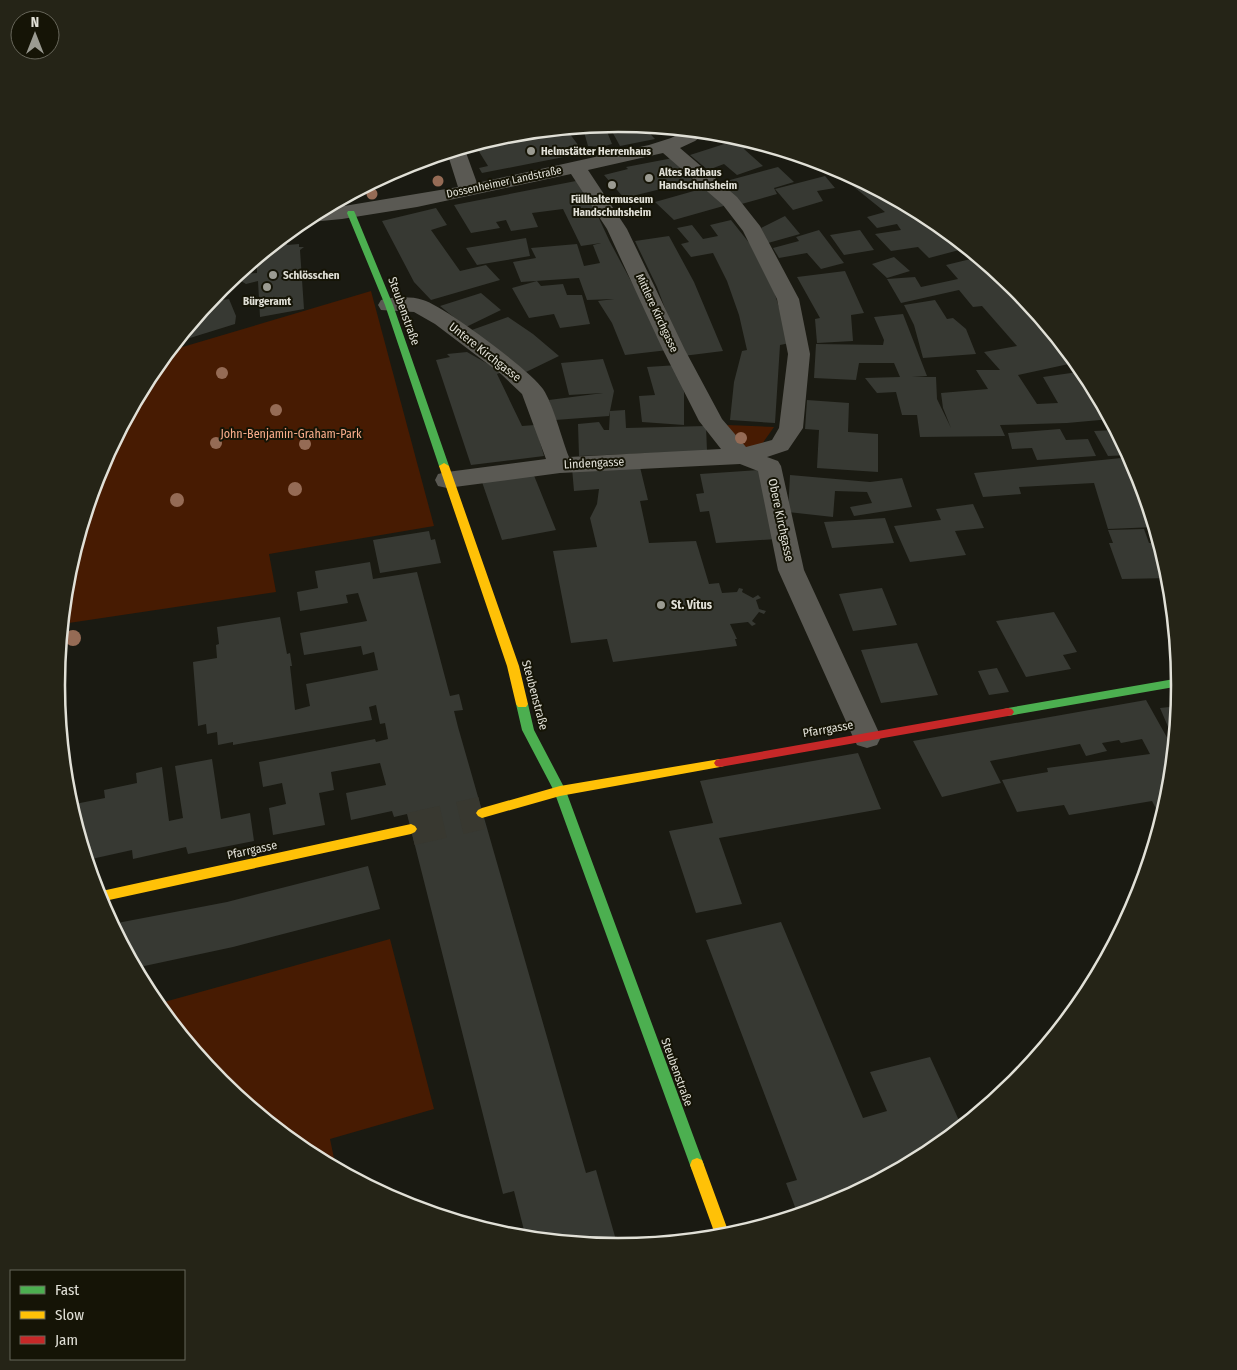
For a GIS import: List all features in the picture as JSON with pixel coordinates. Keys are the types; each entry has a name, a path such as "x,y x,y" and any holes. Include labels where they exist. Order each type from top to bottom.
{"street":[{"name":"Dossenheimer Landstraße","path":"326,216 351,213 469,190 666,146 688,136"},
{"path":"666,146 730,201 747,222 788,299 800,354 791,428 780,445 742,456"},
{"path":"458,156 469,190"},
{"name":"Mittlere Kirchgasse","path":"576,166 617,229 674,350 711,421 724,439 742,456"},
{"name":"Steubenstraße","path":"351,213 389,305 447,480 513,666 528,730 560,791 720,1229"},
{"name":"Untere Kirchgasse","path":"389,305 418,305 443,320 509,369 533,391 560,465"},
{"name":"Lindengasse","path":"447,480 560,465 742,456"},
{"name":"Obere Kirchgasse","path":"742,456 769,466 791,570 867,737"},
{"name":"Pfarrgasse","path":"482,813 560,791 1172,683"},
{"name":"Pfarrgasse","path":"106,895 411,828"}],"green space":[{"name":"John-Benjamin-Graham-Park","path":"371,291 434,526 269,554 276,592 69,623 84,542 94,507 107,473 139,408 179,348"},
{"path":"727,425 774,427 762,444 746,449 733,437"},
{"path":"390,939 434,1109 330,1139 334,1159 282,1124 227,1076 202,1050 164,1002"}],"building":[{"path":"607,132 612,144 601,147 588,146 584,133"},
{"path":"612,132 649,133 655,139 620,146"},
{"name":"Helmstätter Herrenhaus","path":"570,134 584,153 482,173 479,168 488,166 478,150 526,140"},
{"path":"729,143 750,147 744,149 763,166 737,175 724,164 708,170 690,155"},
{"name":"Altes Rathaus Handschuhsheim","path":"673,158 694,181 624,198 604,175 628,169 626,167"},
{"path":"778,167 794,182 774,188 777,194 738,205 719,183"},
{"path":"825,176 835,188 817,191 823,201 793,210 775,189"},
{"path":"581,180 610,242 668,350 625,355 612,323 598,301 614,299 587,300 579,278 521,282 513,262 536,258 531,248 577,244 584,266 600,263 593,245 601,243 581,246 563,209 532,213 538,227 511,231 506,220 496,222 500,228 471,233 454,205"},
{"path":"848,182 895,206 926,225 960,250 929,258 918,247 891,251 875,234 901,230 897,224 877,228 867,217 885,212"},
{"path":"708,187 727,205 674,220 655,202"},
{"path":"436,208 447,225 431,230 460,271 486,265 500,280 431,300 414,282 382,221"},
{"path":"785,216 800,234 768,243 761,228"},
{"path":"731,220 758,254 769,275 790,343 780,345 775,423 730,420 734,382 742,351 747,350 739,315 727,281 713,253 691,257 681,244 689,242 677,228 692,225 703,239 718,236 710,225"},
{"path":"819,230 844,263 821,269 807,253 779,258 773,248 799,241 796,237"},
{"path":"860,230 874,250 844,255 830,235"},
{"path":"669,236 694,282 723,351 683,356 657,287 635,241"},
{"path":"526,238 530,256 477,265 466,248"},
{"name":"Schlösschen","path":"287,242 287,245 299,244 299,247 304,247 300,250 304,309 260,317 258,281 246,284 241,281 249,274 257,273 257,267"},
{"path":"894,257 910,271 887,278 872,264"},
{"path":"971,259 1010,294 1035,320 1069,364 1018,375 1037,404 1058,403 1043,377 1076,372 1104,420 1000,425 1005,436 920,437 917,415 902,415 896,392 877,393 865,378 900,377 894,363 859,363 856,380 814,378 816,344 883,345 884,340 874,317 903,314 927,376 912,377 936,377 937,399 951,428 943,408 941,393 988,389 976,370 1000,370 984,352 1017,346 982,306 973,307 959,290 901,303 887,279 915,277 921,287 958,279 946,265"},
{"path":"845,271 864,313 851,315 853,341 817,343 815,319 820,318 797,277"},
{"path":"537,281 541,286 563,284 567,295 582,295 590,324 560,328 554,314 529,318 512,288"},
{"path":"481,293 501,310 466,327 440,306"},
{"path":"229,299 236,316 235,324 186,339 202,320 221,300"},
{"path":"935,300 947,319 953,318 966,329 976,354 923,358 914,325 904,305"},
{"path":"508,317 533,334 559,356 526,372 469,331"},
{"path":"467,352 502,372 497,374 522,426 535,425 544,456 471,465 436,360 450,357 447,354"},
{"path":"603,359 614,391 609,416 555,420 549,400 603,393 569,395 561,363"},
{"path":"678,365 684,392 684,425 642,422 639,396 655,395 647,367"},
{"path":"807,400 849,403 848,432 878,434 878,472 817,468 819,430 805,429"},
{"path":"625,410 626,428 706,426 707,451 579,456 578,424 599,422 604,430 609,430 610,411"},
{"path":"1060,429 1066,440 1088,439 1096,456 1037,460 1032,448 1012,449 1008,433"},
{"path":"1110,430 1122,455 1108,456 1094,431"},
{"path":"1123,458 1143,507 1149,527 1108,529 1094,483 1019,487 1021,494 983,497 974,473"},
{"name":"St. Vitus","path":"640,467 648,500 640,501 649,543 696,541 709,584 719,583 722,593 737,592 739,588 743,589 742,592 753,598 758,595 761,598 756,600 759,609 766,611 764,614 759,612 752,621 756,624 752,626 748,622 730,624 737,639 735,639 737,646 613,662 607,639 571,643 553,551 597,547 590,518 597,504 599,489 574,491 572,468"},
{"path":"759,470 776,539 716,543 709,511 700,512 696,494 704,493 700,474"},
{"path":"533,473 556,530 502,540 482,482"},
{"path":"790,475 870,482 902,478 912,507 854,516 850,507 872,503 867,492 835,491 833,517 788,512"},
{"path":"973,504 984,528 955,531 966,555 910,562 894,526 941,520 936,509"},
{"path":"885,518 894,543 832,548 824,522"},
{"path":"1144,529 1149,543 1153,543 1161,578 1122,579 1109,543 1113,543 1108,530"},
{"path":"429,531 431,540 435,539 441,563 380,573 373,540"},
{"path":"370,562 373,579 417,572 450,696 459,694 463,710 454,711 458,727 586,1173 596,1170 615,1238 546,1234 524,1230 514,1191 503,1194 407,814 394,817 392,811 351,820 346,793 386,785 380,763 331,772 334,790 319,793 325,825 273,835 269,808 286,804 282,783 263,787 259,762 375,739 376,742 388,739 385,723 380,724 376,705 369,707 372,720 233,745 233,742 218,745 217,732 207,734 206,724 198,726 193,662 217,658 216,645 219,644 217,627 280,617 287,654 290,653 295,710 310,706 306,684 378,670 374,652 363,655 361,646 304,655 300,633 367,621 358,593 346,595 348,603 300,611 297,592 318,588 315,571"},
{"path":"882,588 897,625 853,631 839,594"},
{"path":"1054,612 1077,652 1063,655 1071,669 1026,677 996,621"},
{"path":"917,643 938,695 881,703 861,650"},
{"path":"997,668 1009,692 989,695 978,671"},
{"path":"1146,700 1169,741 1157,810 1152,801 1069,815 1064,805 1017,812 1002,780 1048,772 1047,768 1150,754 1142,739 1121,743 1119,740 1102,743 1107,751 1086,756 1080,744 990,761 1001,783 942,797 913,741"},
{"path":"1171,707 1170,731 1160,708"},
{"path":"858,753 881,809 719,838 742,904 696,913 669,831 713,823 700,781"},
{"path":"212,759 221,819 250,813 254,841 188,854 186,847 133,859 132,850 93,859 78,803 105,798 104,790 137,783 136,773 162,767 169,821 183,818 175,766"},
{"path":"368,866 380,909 233,947 142,967 119,923 227,902"},
{"path":"781,922 863,1118 887,1111 870,1072 930,1057 959,1121 926,1145 895,1164 830,1196 796,1209 786,1183 797,1180 706,940"}],"tunnel":[{"path":"411,829 482,813"}],"traffic: fast":[{"path":"351,213 389,305 444,466"},
{"path":"1008,712 1172,683"},
{"path":"522,704 528,730 560,791 697,1165"}],"traffic: slow":[{"path":"444,466 513,666 522,704"},
{"path":"482,813 560,791 720,763"},
{"path":"106,895 411,829"},
{"path":"697,1165 720,1229"}],"traffic: jam":[{"path":"720,763 1008,712"}],"place":[{"name":"Helmstätter Herrenhaus","path":"531,151"},
{"name":"Altes Rathaus Handschuhsheim","path":"649,178"},
{"name":"Füllhaltermuseum Handschuhsheim","path":"612,185"},
{"name":"Schlösschen","path":"273,275"},
{"name":"Bürgeramt","path":"267,287"},
{"name":"St. Vitus","path":"661,605"}]}
